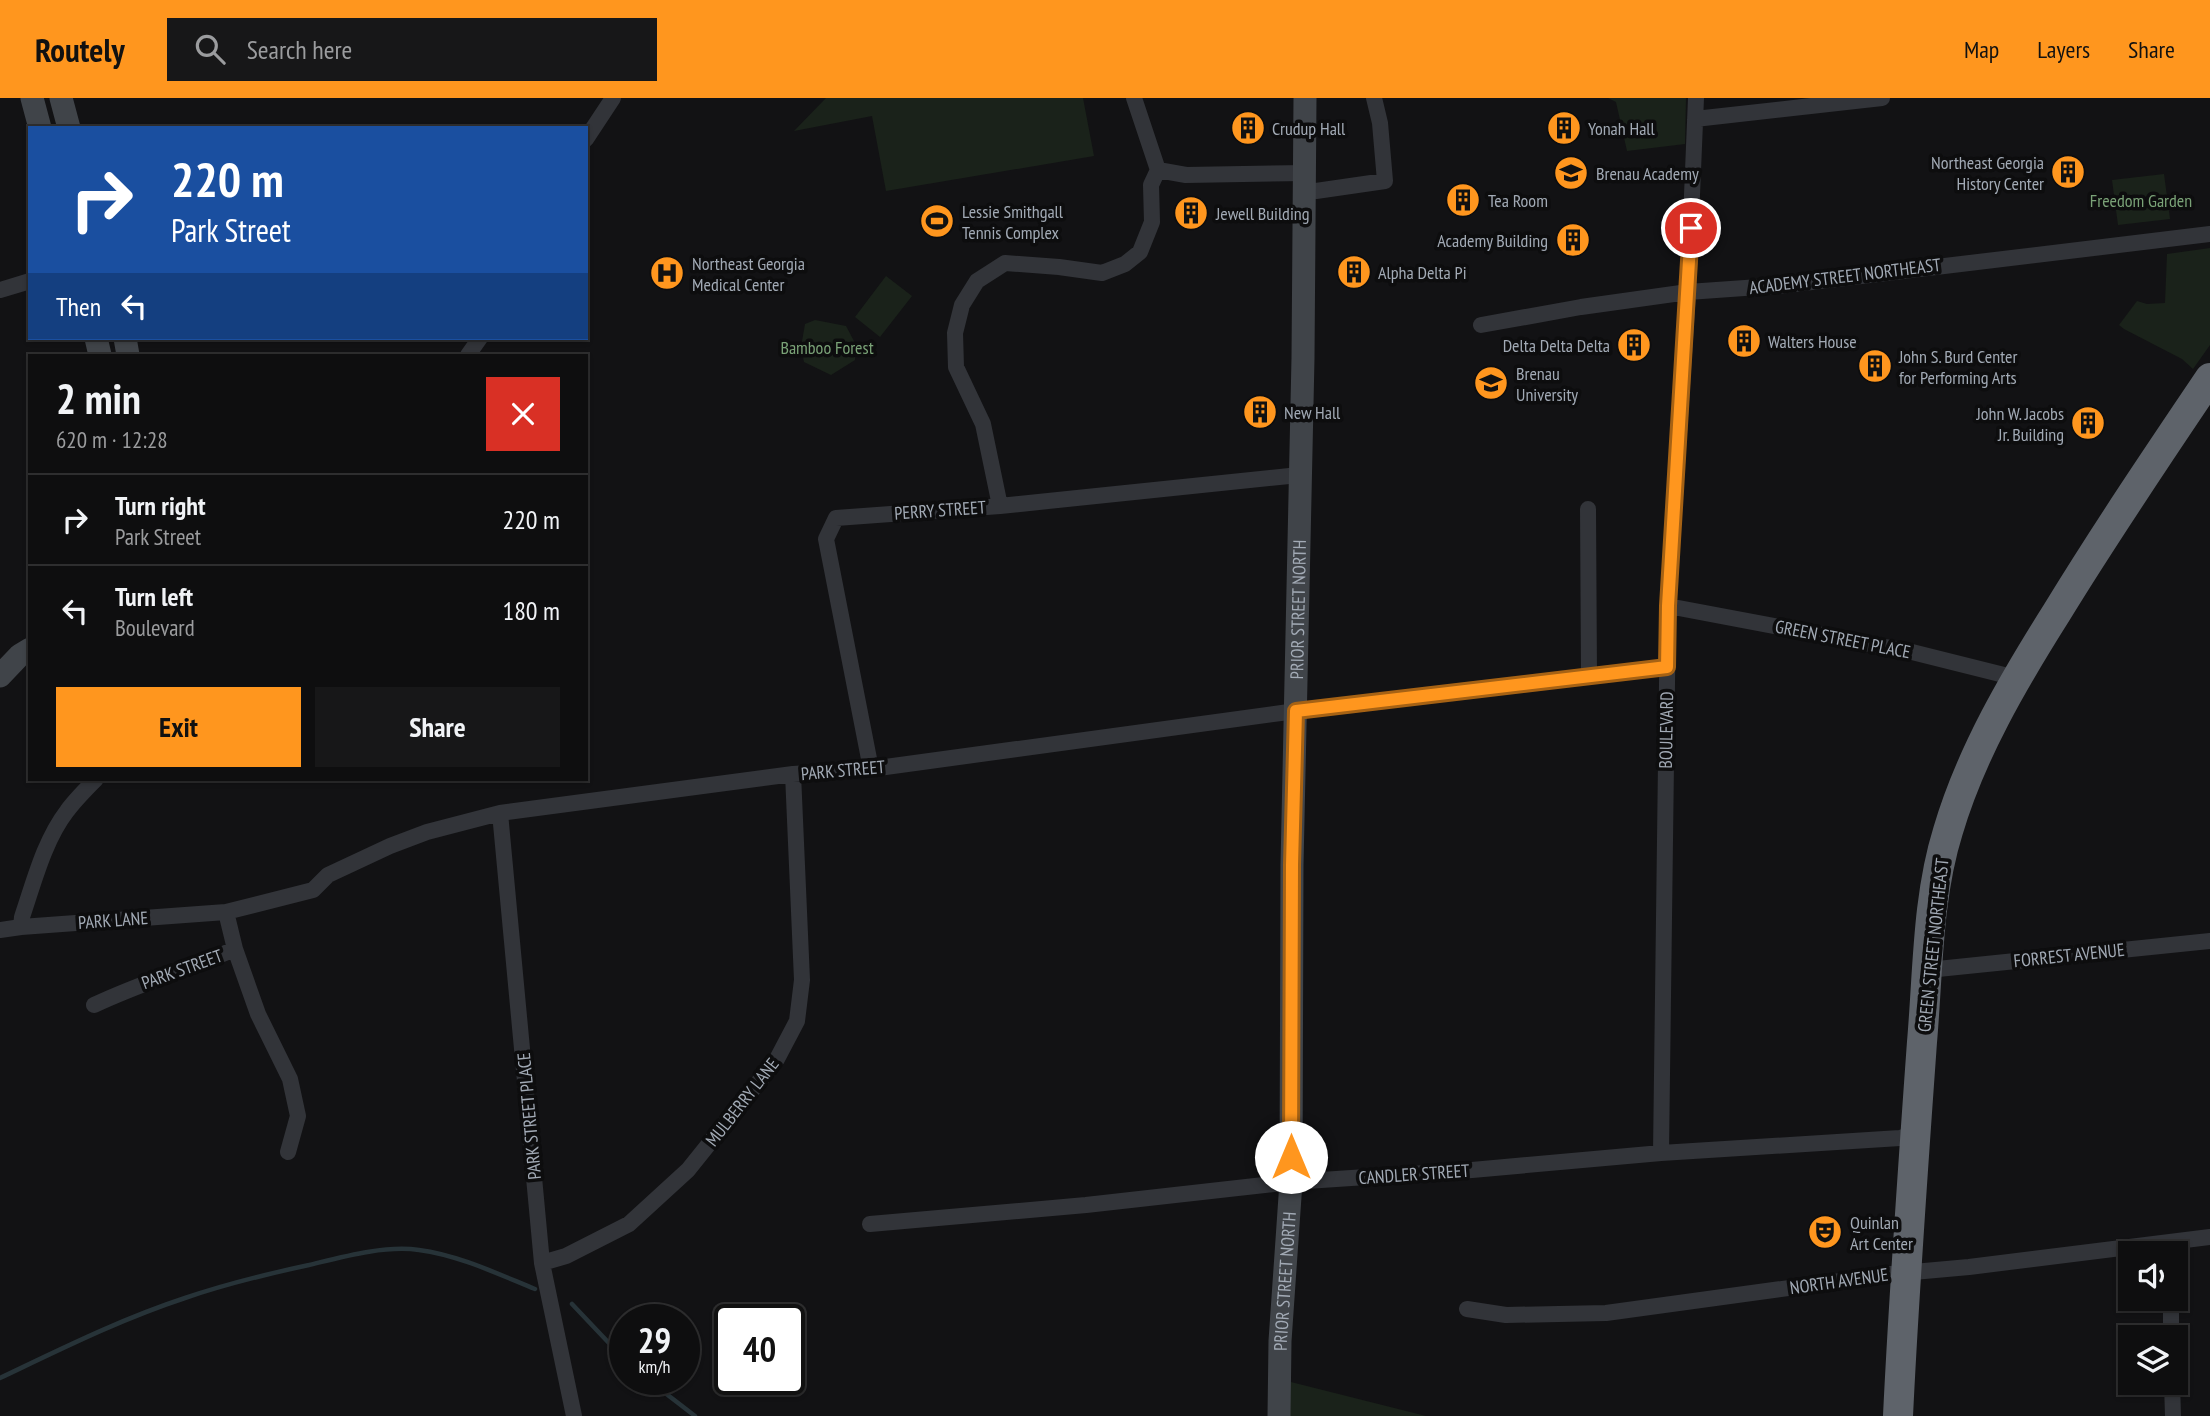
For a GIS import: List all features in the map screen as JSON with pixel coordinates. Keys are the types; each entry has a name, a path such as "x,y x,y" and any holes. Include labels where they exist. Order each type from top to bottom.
{"highway":[{"name":"GREEN STREET NORTHEAST","path":"1898,1416 1928,970 1939,866 1947,833 1972,769 2017,678 2080,574 2210,377"}],"street":[{"path":"32,98 39,126"},
{"path":"61,98 68,126"},
{"path":"588,136 613,98"},
{"path":"1000,506 983,424 956,367 955,332 962,304 977,281 1005,263 1102,273 1125,264 1140,252 1152,222 1151,185 1158,170 1134,98"},
{"name":"PRIOR STREET NORTH","path":"1279,1416 1280,1341 1291,1182 1292,878 1306,98"},
{"path":"1158,170 1186,175 1305,181 1316,191 1385,181 1380,123 1374,98"},
{"name":"BOULEVARD","path":"1661,1153 1668,606 1688,292 1696,98"},
{"path":"1695,119 1882,98"},
{"name":"ACADEMY STREET NORTHEAST","path":"1482,324 1688,292 1787,285 2210,234"},
{"path":"0,290 28,282"},
{"name":"PERRY STREET","path":"871,769 826,539 836,518 1000,506 1299,475"},
{"path":"1588,509 1590,676"},
{"name":"GREEN STREET PLACE","path":"1668,606 1912,652 2017,678"},
{"path":"0,676 25,652"},
{"name":"PARK STREET","path":"94,1005 133,986 193,967 235,949 226,912 313,890 328,875 390,846 427,832 500,813 793,774 871,769 1296,711 1667,667"},
{"name":"MULBERRY LANE","path":"542,1263 566,1256 629,1224 688,1170 776,1059 797,1021 802,980 793,774"},
{"path":"21,927 43,856 55,831 66,812 94,781"},
{"name":"PARK STREET PLACE","path":"500,813 542,1263 575,1416"},
{"name":"PARK LANE","path":"0,930 226,912"},
{"name":"FORREST AVENUE","path":"1928,970 2108,950 2210,942"},
{"path":"235,949 258,1014 290,1079 298,1116 288,1152"},
{"name":"CANDLER STREET","path":"870,1224 1086,1205 1291,1182 1472,1170 1661,1153 1900,1138 1915,1133"},
{"name":"NORTH AVENUE","path":"2188,1242 2210,1237"},
{"name":"NORTH AVENUE","path":"1467,1308 1506,1315 1606,1313 1906,1272 2118,1252"},
{"path":"2172,1395 2173,1416"}],"green space":[{"path":"826,98 1083,98 1094,156 886,191 872,116 794,131"},
{"path":"1608,98 1686,98 1685,144 1627,151 1616,102"},
{"name":"Freedom Garden","path":"2164,174 2170,219 2118,225 2112,180"},
{"path":"2210,248 2210,345 2193,369 2182,359 2119,325 2137,301 2147,304 2165,303 2167,254"},
{"path":"886,276 912,296 880,337 855,317"},
{"name":"Bamboo Forest","path":"815,320 846,326 855,343 855,360 831,375 804,362 801,347 805,324"},
{"path":"1279,1379 1426,1416 1276,1416"}],"waterway":[{"path":"0,1378 68,1345 161,1306 216,1288 364,1253 392,1249 434,1252 535,1289"},
{"path":"572,1304 609,1343"},
{"path":"668,1395 695,1416"}],"place":[{"name":"Crudup Hall","path":"1248,128"},
{"name":"Yonah Hall","path":"1564,128"},
{"name":"Northeast Georgia History Center","path":"2068,172"},
{"name":"Brenau Academy","path":"1571,173"},
{"name":"Tea Room","path":"1463,200"},
{"name":"Jewell Building","path":"1191,213"},
{"name":"Lessie Smithgall Tennis Complex","path":"937,221"},
{"name":"Academy Building","path":"1573,240"},
{"name":"Alpha Delta Pi","path":"1354,272"},
{"name":"Northeast Georgia Medical Center","path":"667,273"},
{"name":"Walters House","path":"1744,341"},
{"name":"Delta Delta Delta","path":"1634,345"},
{"name":"John S. Burd Center for Performing Arts","path":"1875,366"},
{"name":"Brenau University","path":"1491,383"},
{"name":"New Hall","path":"1260,412"},
{"name":"John W. Jacobs Jr. Building","path":"2088,423"},
{"name":"Quinlan Art Center","path":"1825,1232"}],"route":[{"path":"1291,1157 1292,865 1296,711 1667,667 1668,606 1691,228"}]}
